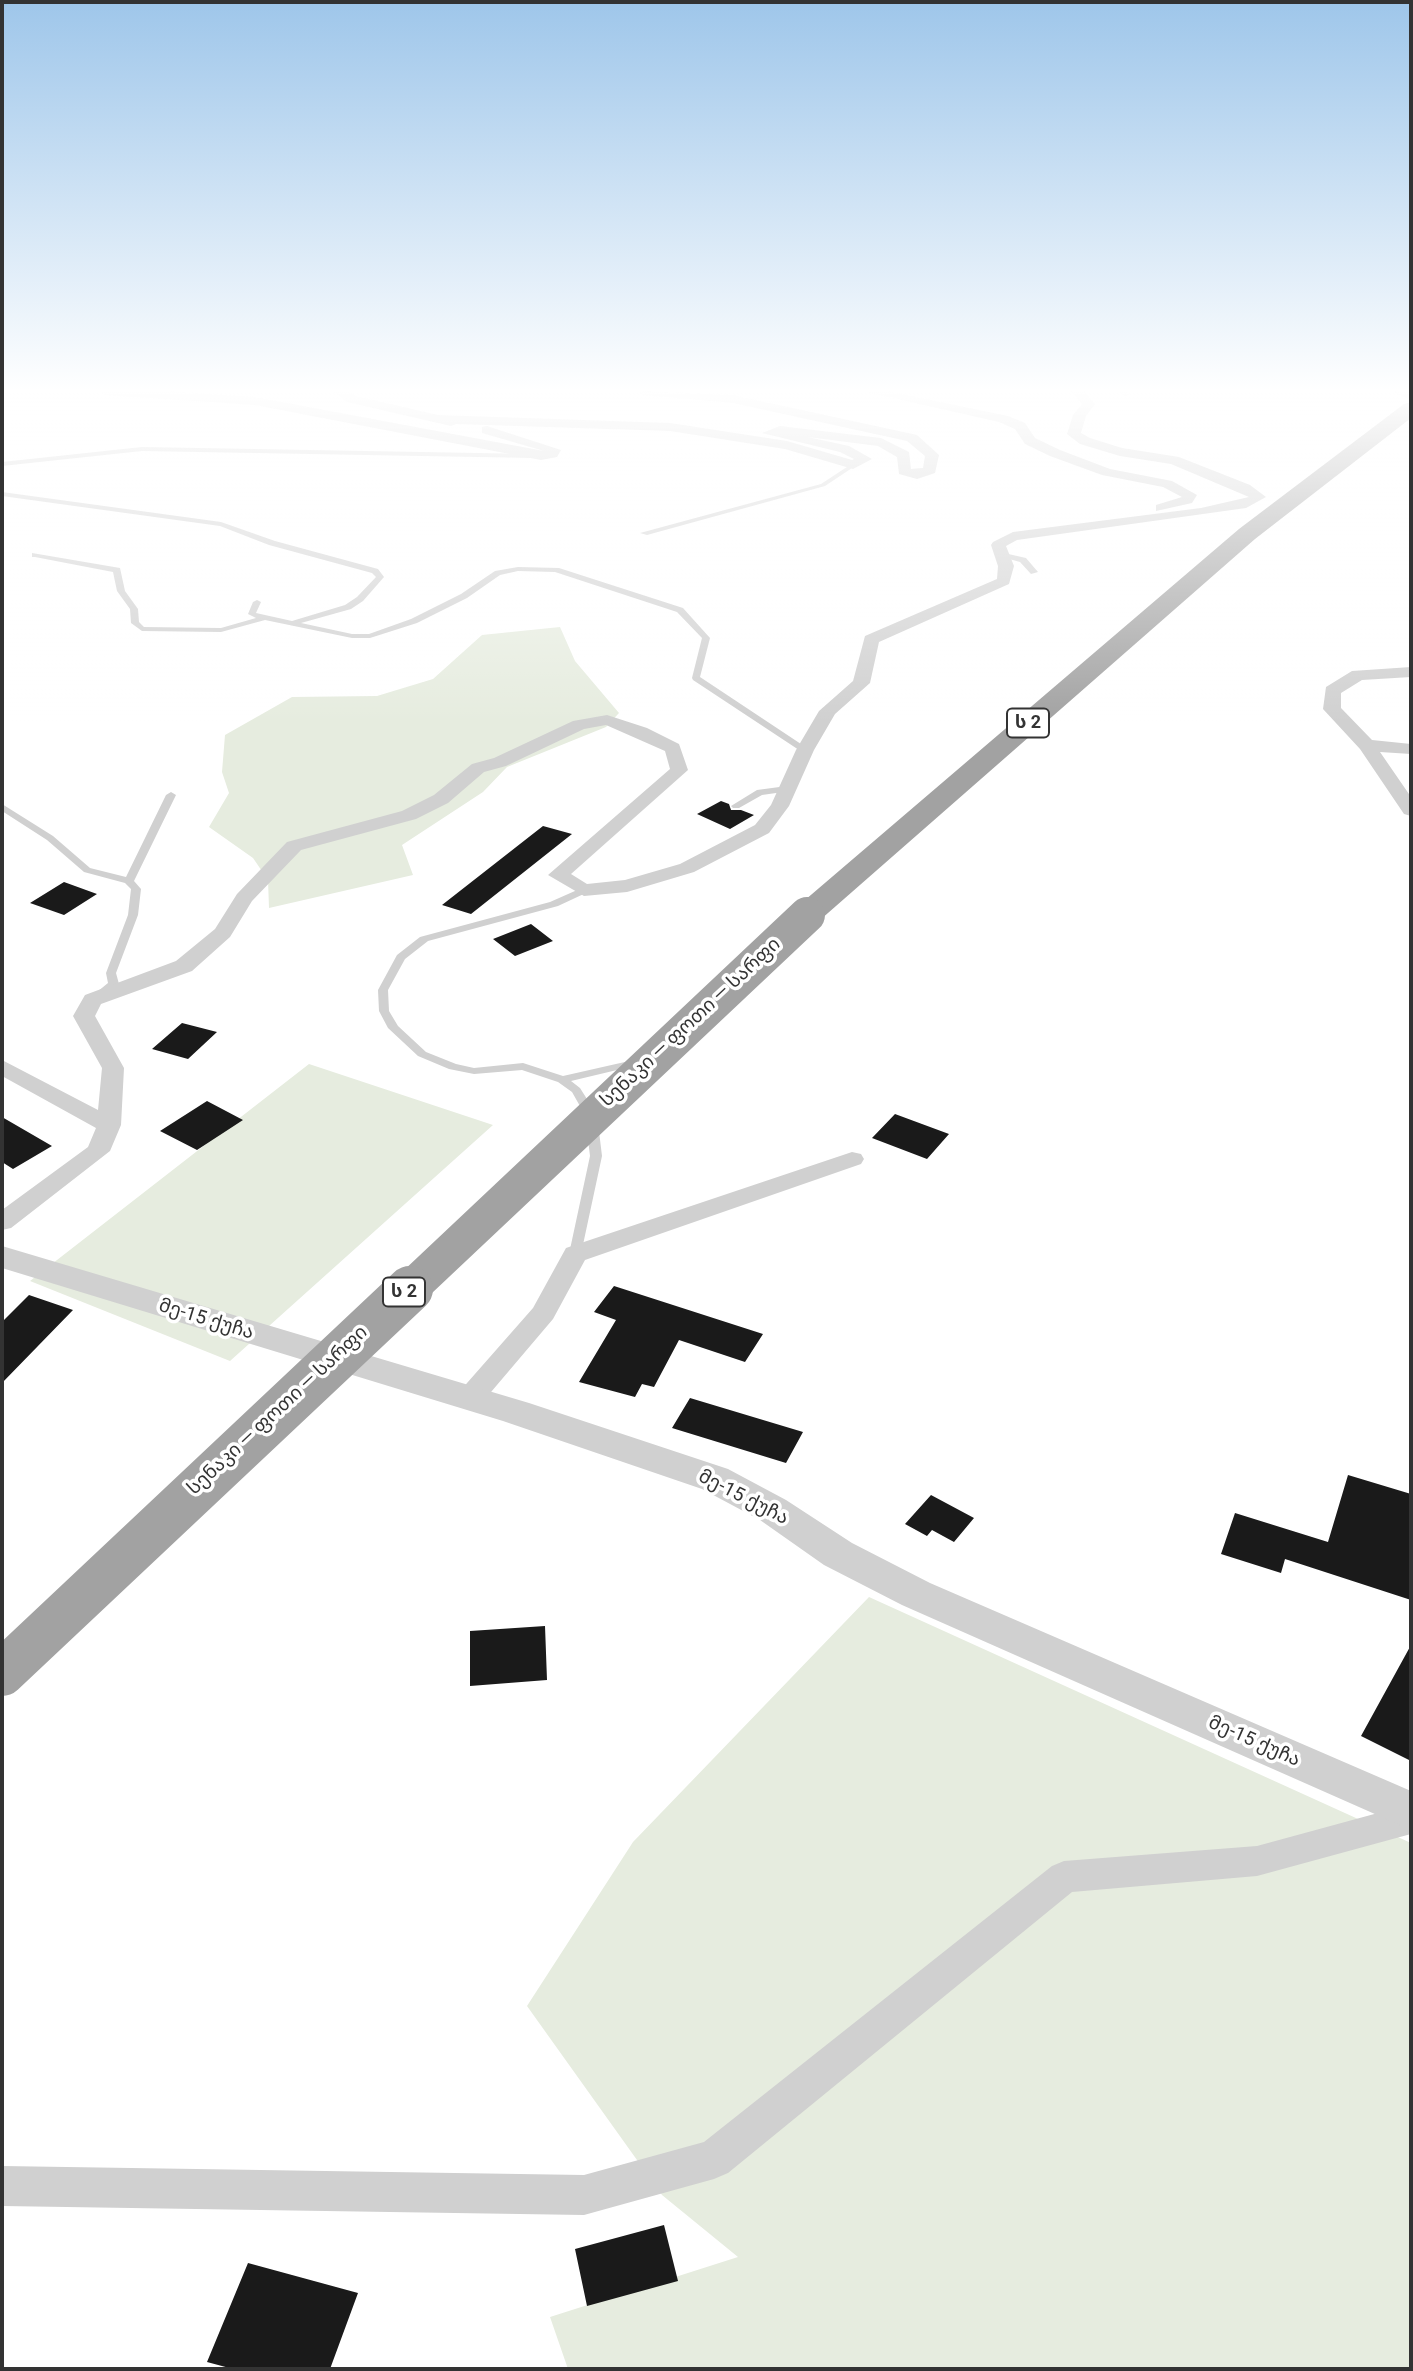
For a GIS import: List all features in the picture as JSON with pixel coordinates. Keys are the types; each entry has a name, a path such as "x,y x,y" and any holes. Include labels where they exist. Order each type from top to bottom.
{"highway":[{"name":"სენაკი — ფოთი — სარფი","path":"2,1673 809,913 1247,534 1289,502"}],"street":[{"path":"1086,527 1120,514 1174,506 1183,502"},
{"path":"2,1222 98,1151 109,1125 113,1068 84,1016 93,1000 184,966 223,933 244,898 294,846 409,815 441,799 478,768 500,762 579,725 607,720 641,732 673,748 679,770 558,875 584,890 627,886 687,868 762,829 780,806 805,750 828,711 861,682 871,639 1004,581 1006,566 998,545 1013,536 1201,512 1249,502"},
{"path":"1411,672 1358,675 1332,691 1332,709 1367,745 1411,810"},
{"path":"1367,745 1411,749"},
{"path":"2,1067 109,1125"},
{"path":"470,1398 544,1313 575,1254 852,1159"},
{"name":"მე-15 ქუჩა","path":"2,1257 470,1398 715,1479 773,1510 838,1554 916,1594 1411,1811"},
{"path":"2,2186 584,2195 714,2159 1064,1877 1257,1861 1411,1819"}],"lane":[{"path":"58,502 221,524 272,543 375,571 380,577 360,599 348,607 294,622"},
{"path":"644,533 761,502"},
{"path":"999,553 1023,560 1034,572"},
{"path":"35,555 117,570 121,591 135,609 135,623 142,629 221,629 265,618"},
{"path":"257,602 252,614 265,618 294,622 337,635 370,636 414,621 464,596 498,573 518,569 556,570 680,610 706,638 701,670 696,677 805,750"},
{"path":"736,806 760,792 787,789"},
{"path":"129,881 171,795"},
{"path":"2,807 50,838 87,870 129,881 136,889 133,915 111,973 114,984 93,1000"},
{"path":"575,1254 596,1156 591,1115 576,1090 562,1080 523,1066 474,1071 453,1067 422,1054 394,1028 384,1011 383,990 401,957 424,939 554,904 584,890"},
{"path":"562,1080 633,1062 666,1066"}],"shaded area":[{"path":"560,627 575,661 619,713 606,727 507,767 483,792 402,845 413,875 269,908 268,880 253,858 209,827 229,793 222,772 225,735 292,697 377,696 433,679 482,635"},
{"path":"309,1064 493,1125 230,1361 30,1281"},
{"path":"869,1597 1411,1843 1411,2369 568,2369 550,2317 738,2257 662,2195 527,2006 633,1842"}],"building":[{"path":"721,801 729,804 731,810 741,810 754,815 730,829 697,814"},
{"path":"543,826 572,834 471,914 442,905"},
{"path":"64,882 97,894 64,915 30,903"},
{"path":"531,924 553,941 515,956 493,939"},
{"path":"182,1023 217,1032 188,1059 152,1049"},
{"path":"207,1101 243,1120 197,1150 160,1131"},
{"path":"895,1114 949,1134 927,1159 872,1138"},
{"path":"2,1117 52,1146 13,1169 2,1162"},
{"path":"614,1286 763,1334 745,1362 679,1340 654,1387 642,1384 635,1397 579,1382 616,1320 594,1312"},
{"path":"29,1295 73,1310 2,1383 2,1322"},
{"path":"690,1398 803,1432 786,1463 672,1428"},
{"path":"1348,1475 1411,1494 1411,1600 1285,1559 1281,1573 1221,1554 1235,1513 1328,1542"},
{"path":"931,1495 974,1518 954,1542 932,1530 927,1536 905,1524"},
{"path":"545,1626 547,1680 470,1686 470,1631"},
{"path":"1411,1645 1411,1761 1361,1736"},
{"path":"664,2225 678,2281 587,2306 575,2249"},
{"path":"248,2263 358,2293 330,2369 233,2369 207,2362"}]}
